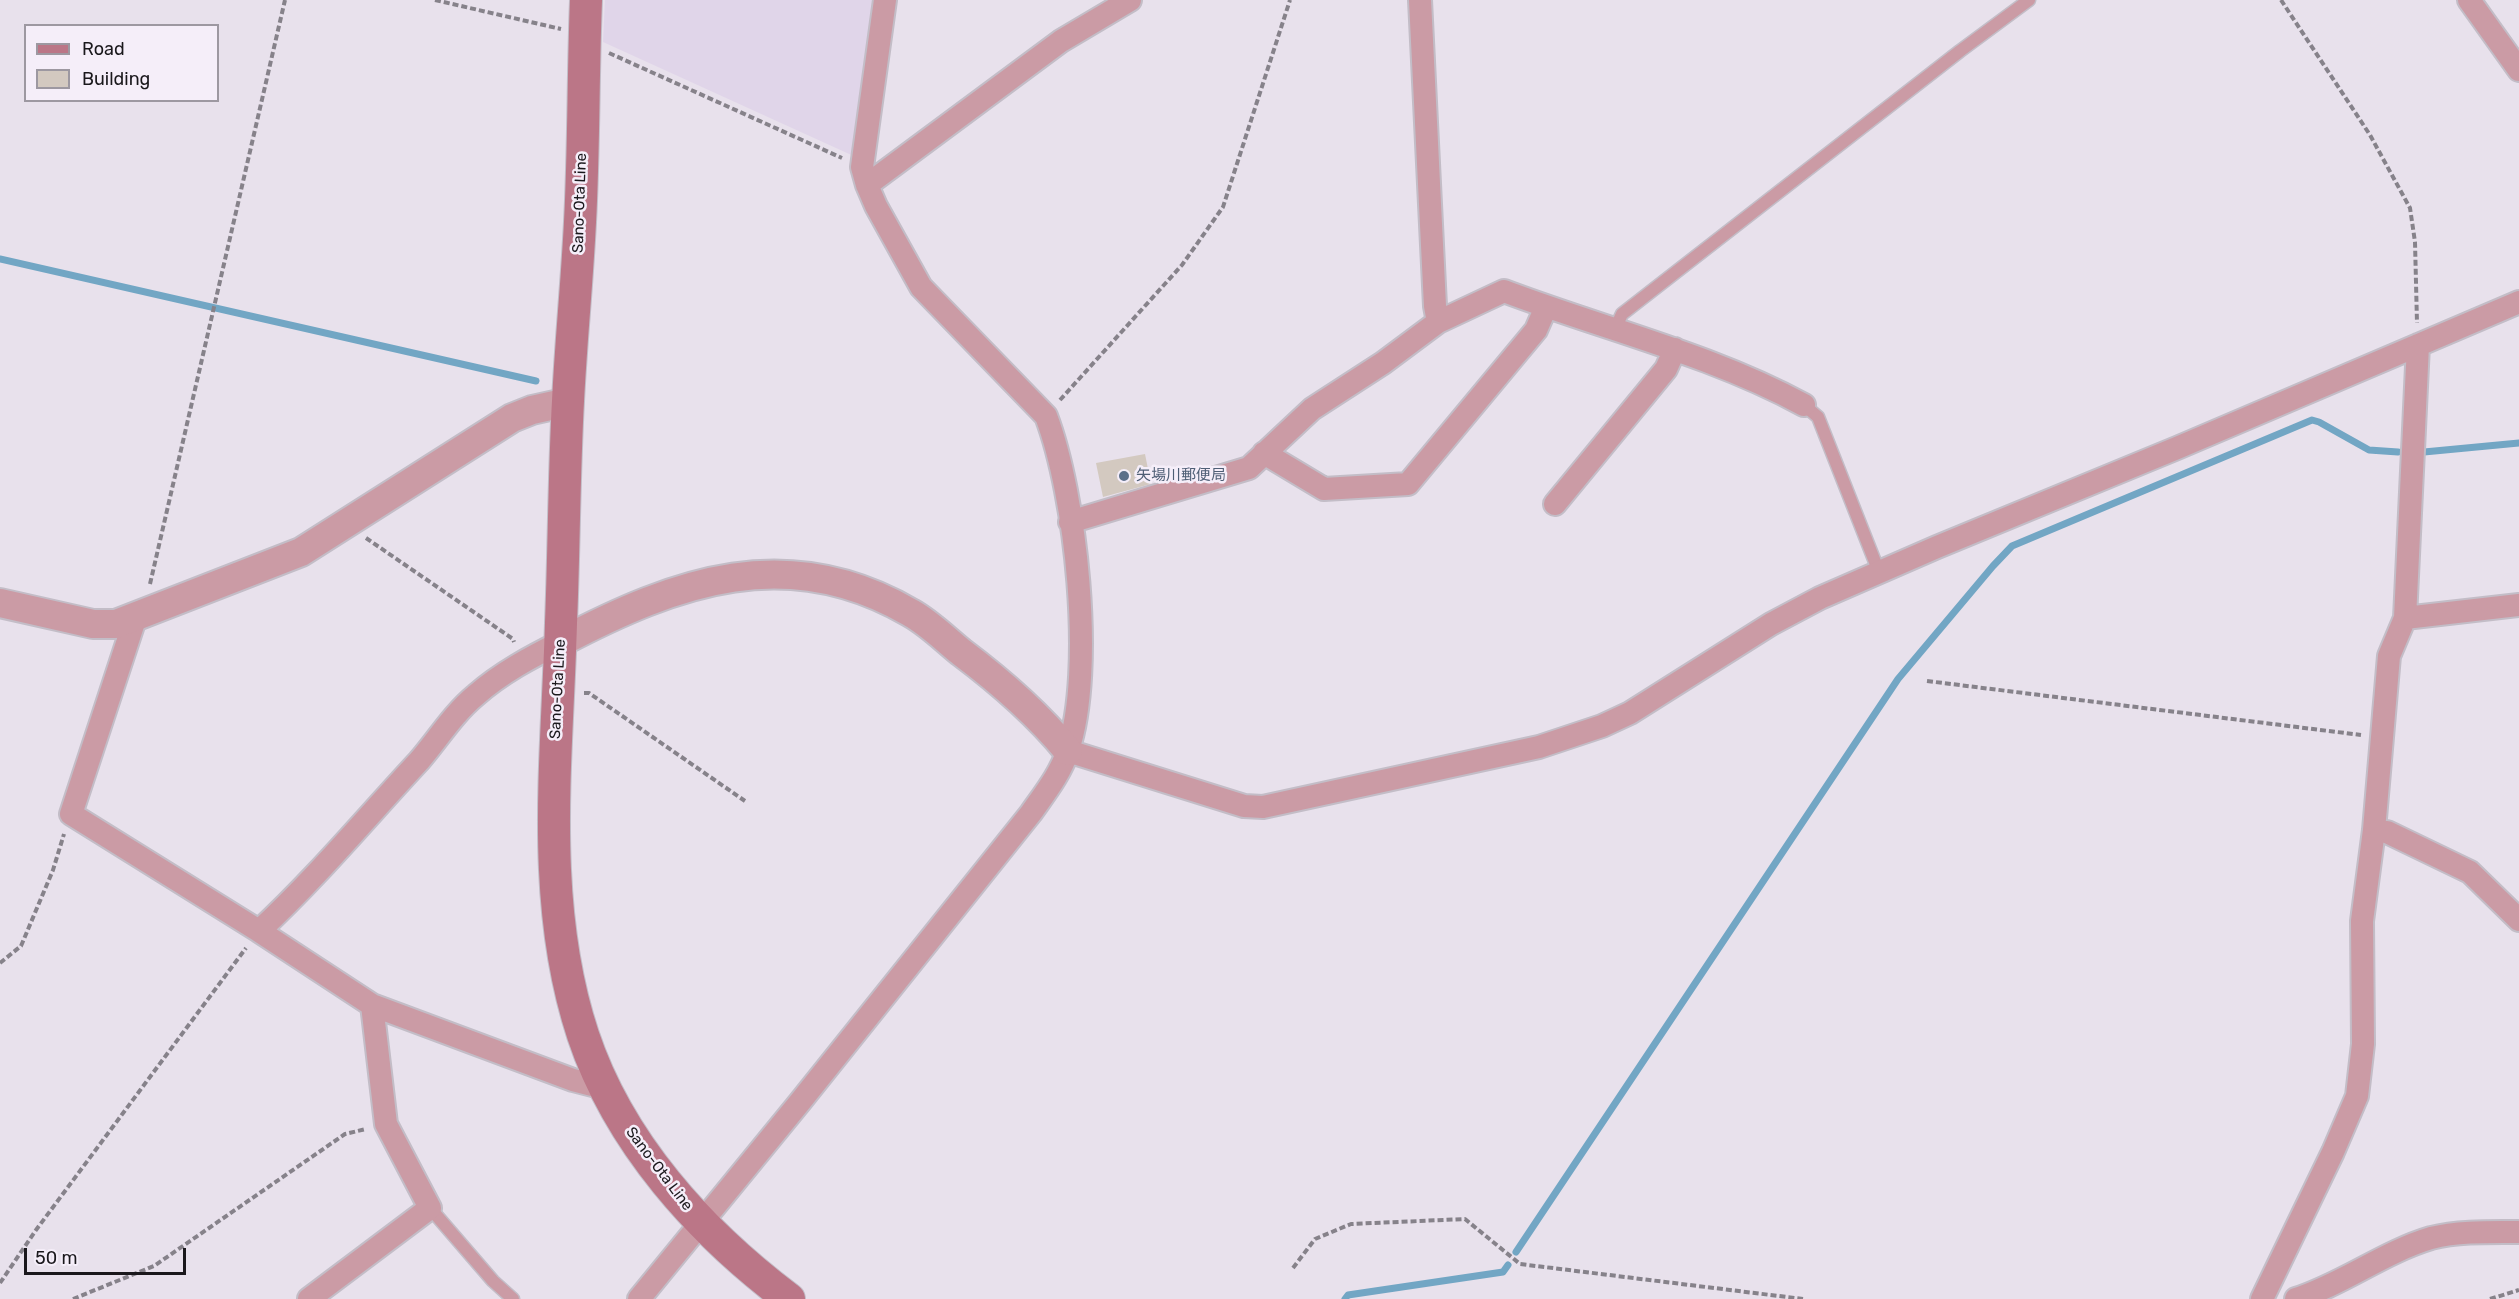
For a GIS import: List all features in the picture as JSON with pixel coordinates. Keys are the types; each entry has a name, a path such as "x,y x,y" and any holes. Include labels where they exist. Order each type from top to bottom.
{"main road":[{"name":"Sano-Ota Line","path":"586,0 580,219 568,402 553,853 555,899 566,976 584,1038 604,1088 634,1137 701,1224 789,1299"}],"street":[{"path":"639,1299 1031,813 1052,783 1068,751 1081,670 1080,620 1070,522 1055,440 1046,416 921,287 876,206 865,176 885,0"},
{"path":"865,176 1061,41 1130,0"},
{"path":"1420,0 1435,306 1438,322"},
{"path":"2469,0 2519,70"},
{"path":"1070,522 1249,468 1312,409 1375,368 1438,322 1504,291 1675,349 1781,392 1804,405"},
{"path":"259,931 298,894 422,757 452,718 475,695 500,676 613,616 710,580 762,574 787,575 836,581 869,592 912,614 1012,691 1045,723 1068,751 1244,806 1263,807 1478,762 1562,740 1620,717 1669,689 1771,624 1820,598 2519,302"},
{"path":"1264,453 1324,489 1408,484 1536,330 1546,307"},
{"path":"2262,1299 2333,1152 2357,1096 2363,1044 2362,921 2374,830 2389,656 2405,618 2418,345"},
{"path":"1555,504 1666,369 1675,349"},
{"path":"0,603 93,624 116,624 301,552 512,418 532,410 568,402"},
{"path":"2405,618 2519,605"},
{"path":"140,614 71,814 259,931 372,1005 573,1080 604,1088"},
{"path":"2374,830 2387,832 2470,872 2519,920"},
{"path":"309,1299 430,1208 386,1124 372,1005"},
{"path":"2296,1299 2406,1247 2434,1238 2475,1233 2519,1232"}],"lane":[{"path":"1615,328 1622,314 2029,0"},
{"path":"1804,405 1818,417 1879,572"},
{"path":"430,1208 493,1281 513,1299"}],"path":[{"path":"140,614 285,0"},
{"path":"435,0 585,38 865,176"},
{"path":"1046,416 1182,265 1223,207 1290,0"},
{"path":"2281,0 2370,135 2410,208 2415,242 2418,345"},
{"path":"350,520 363,536 513,639 514,647"},
{"path":"1927,681 2383,737"},
{"path":"557,695 589,693 745,801"},
{"path":"0,963 21,946 53,870 71,814"},
{"path":"0,1283 36,1230 259,931"},
{"path":"73,1299 154,1266 345,1134 386,1124"},
{"path":"1293,1268 1315,1239 1351,1224 1465,1219 1520,1264 1803,1299"},
{"path":"2490,1299 2519,1290"}],"shaded area":[{"path":"605,0 875,0 858,158 603,42"}],"building":[{"name":"矢場川郵便局","path":"1145,454 1151,484 1103,497 1096,463"}],"waterway":[{"path":"0,259 536,381"},
{"path":"1516,1252 1898,679 2012,546 2312,420 2369,450 2398,452"},
{"path":"2424,452 2519,443"},
{"path":"1345,1299 1348,1295 1503,1272 1508,1265"}],"place":[{"name":"矢場川郵便局","path":"1124,476"}]}
